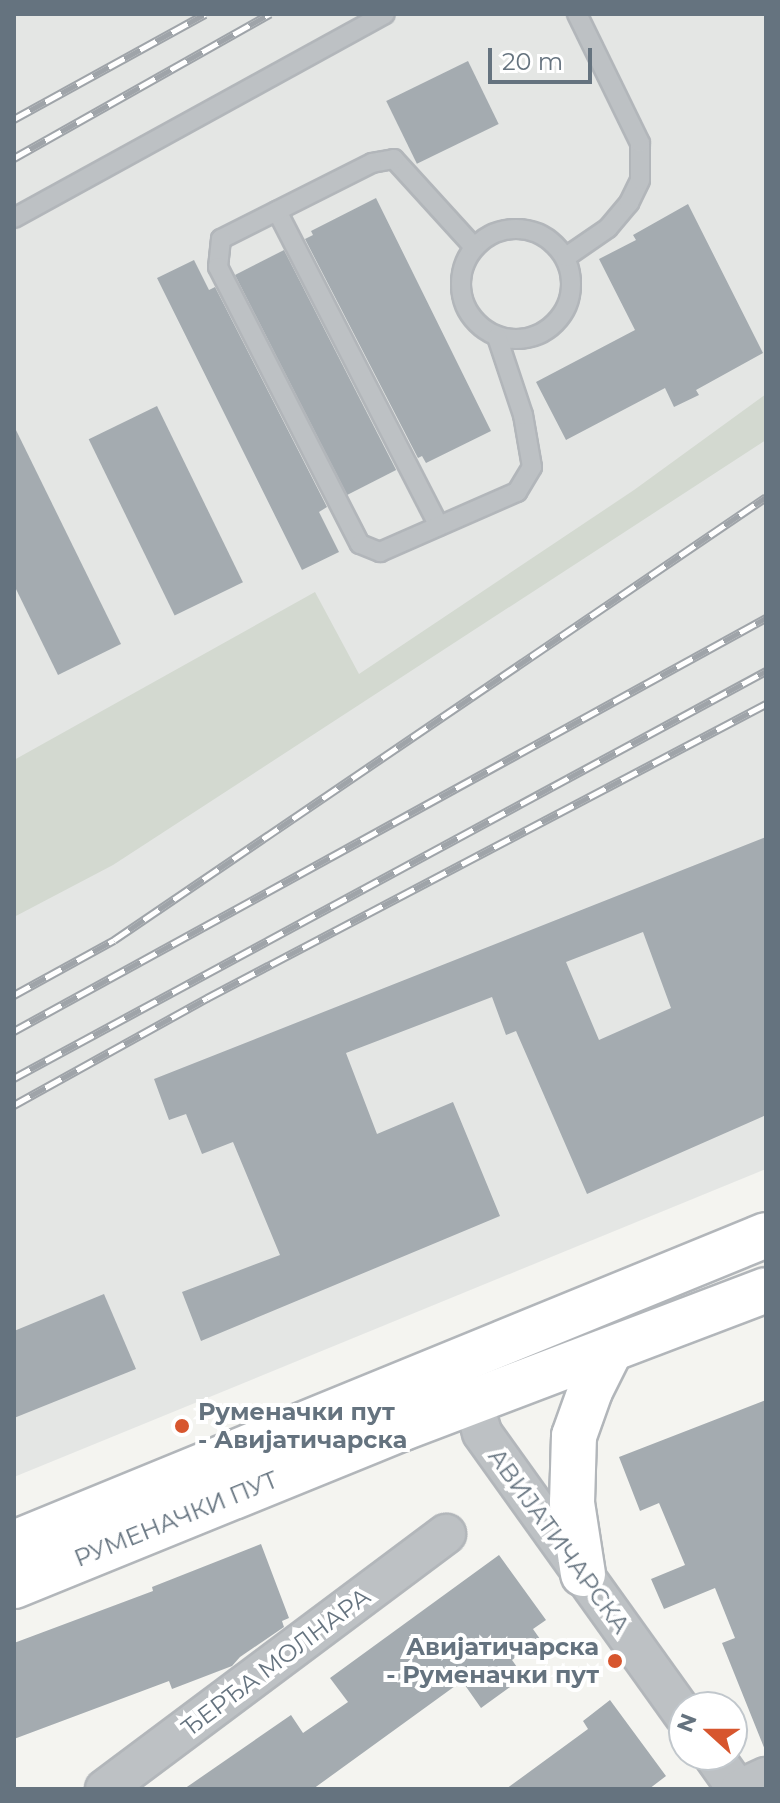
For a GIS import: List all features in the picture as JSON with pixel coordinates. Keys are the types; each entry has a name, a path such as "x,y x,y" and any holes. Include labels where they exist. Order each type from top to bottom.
{"main road":[{"name":"РУМЕНАЧКИ ПУТ","path":"14,1543 766,1235"},
{"name":"РУМЕНАЧКИ ПУТ","path":"14,1586 473,1401 766,1290"},
{"path":"583,1574 572,1503 574,1436 590,1391 610,1351"}],"street":[{"name":"РУМЕНАЧКИ ПУТ","path":"473,1401 484,1376 501,1355 528,1331"},
{"name":"АВИЈАТИЧАРСКА","path":"473,1401 482,1433 668,1693"},
{"name":"ЂЕРЂА МОЛНАРА","path":"105,1789 446,1534"},
{"path":"725,1771 738,1789 766,1777"}],"lane":[{"path":"14,218 385,14"},
{"path":"566,257 608,228 629,203 640,180 640,143 577,14"},
{"path":"474,247 394,159 372,163 221,239 218,267 360,544 380,552 517,492 532,467 523,415 497,337"},
{"path":"277,211 439,526"},
{"path":"522,228 547,237 566,257 572,283 566,309 548,330 523,339 497,337 475,322 462,298 462,272 474,247 496,232 522,228"}],"shaded area":[{"path":"14,14 766,14 766,1169 14,1477"},
{"path":"766,394 766,440 113,865 14,917 14,760 315,592 359,674 634,490"}],"building":[{"path":"468,61 499,124 417,164 386,101"},
{"path":"376,198 491,431 426,463 422,456 418,458 305,239 313,235 311,231"},
{"path":"688,204 763,353 696,390 699,395 674,407 665,388 566,440 536,382 635,330 599,259 636,240 633,235"},
{"path":"284,250 396,470 347,495 235,275"},
{"path":"194,260 209,290 215,287 327,507 319,512 339,552 302,570 157,278"},
{"path":"157,406 243,582 175,615 89,439"},
{"path":"14,426 121,644 58,675 14,585"},
{"path":"766,837 766,1115 587,1194 516,1031 506,1035 492,997 346,1053 377,1134 453,1102 500,1216 201,1341 182,1292 280,1255 233,1142 202,1154 186,1114 169,1120 154,1079","holes":["643,932 671,1008 599,1040 566,962"]},
{"path":"104,1294 136,1369 14,1418 14,1331"},
{"path":"766,1400 765,1750 748,1708 748,1691 741,1691 722,1643 735,1638 715,1588 664,1609 651,1579 685,1565 659,1503 640,1511 619,1457"},
{"path":"261,1544 289,1618 282,1621 284,1627 240,1657 232,1666 172,1689 169,1681 14,1739 14,1643 153,1591 152,1587"},
{"path":"499,1555 546,1620 533,1629 540,1639 512,1660 524,1677 481,1708 462,1681 313,1789 184,1789 291,1715 303,1733 348,1702 330,1678"},
{"path":"610,1700 666,1776 649,1789 506,1789 588,1729 583,1721"}],"railway":[{"path":"14,119 205,14"},
{"path":"14,158 270,14"},
{"path":"14,995 114,940 766,497"},
{"path":"14,1031 766,618"},
{"path":"14,1078 766,671"},
{"path":"14,1105 207,998 766,704"}],"place":[{"name":"Руменачки пут - Авијатичарска","path":"182,1426"},
{"name":"Авијатичарска - Руменачки пут","path":"615,1661"}]}
